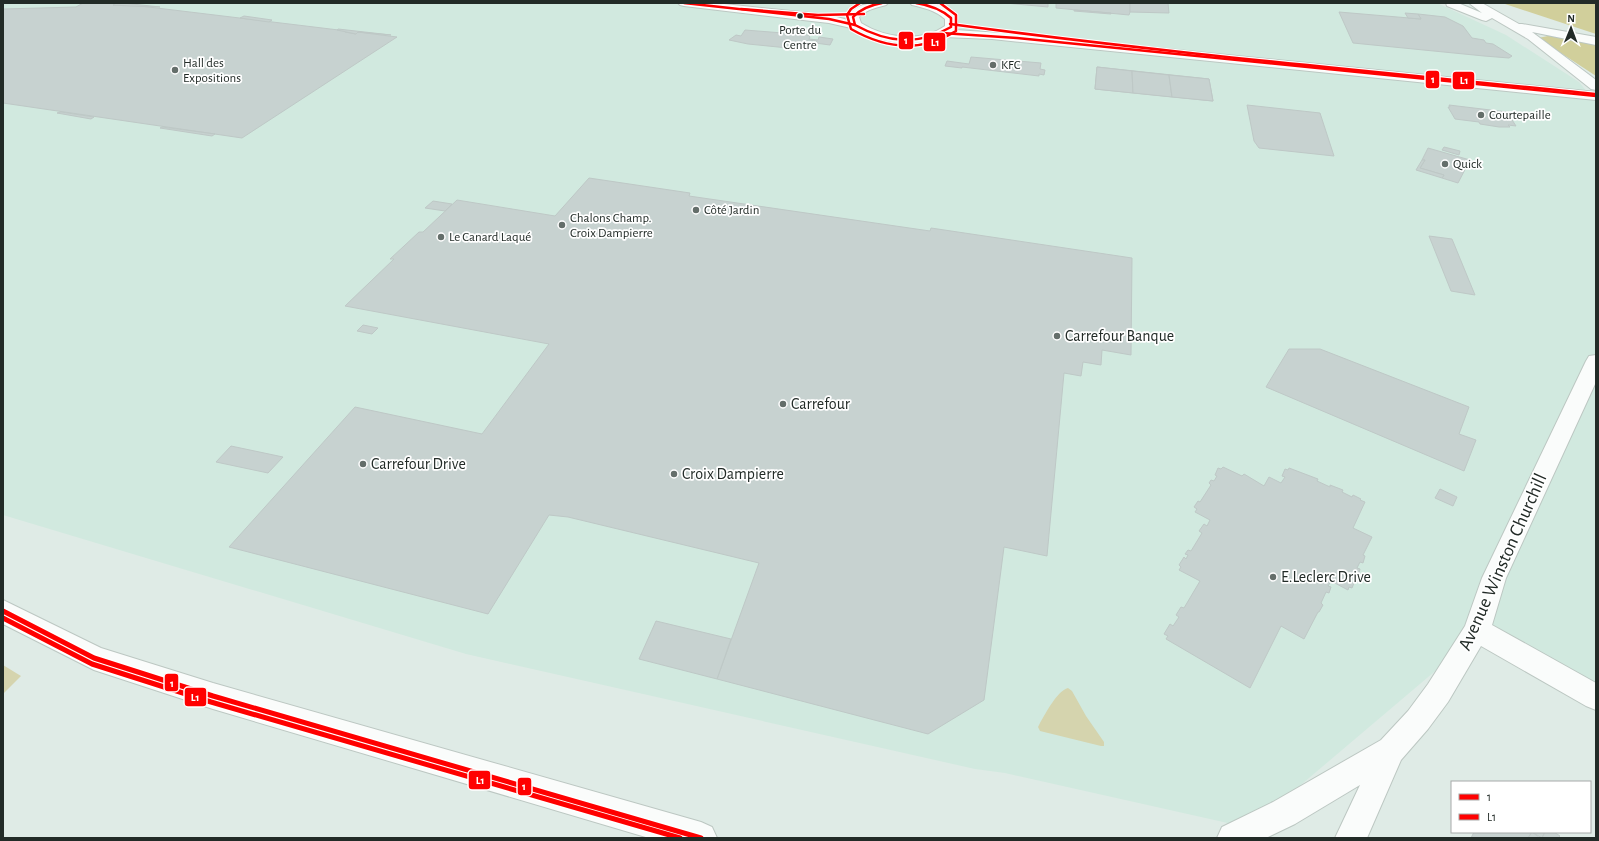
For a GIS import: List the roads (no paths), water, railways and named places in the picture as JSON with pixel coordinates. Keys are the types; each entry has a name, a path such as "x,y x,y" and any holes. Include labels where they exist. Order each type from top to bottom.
{"main road":[{"path":"684,3 829,19 855,24"},
{"path":"742,3 825,10 850,10 882,3"},
{"path":"921,3 946,13 951,18 988,24 1074,32 1549,87 1596,96"},
{"path":"864,8 855,14 853,21 861,30 870,34 897,39 926,38 942,33 996,35 1076,45 1549,87 1596,87"},
{"path":"942,33 951,26 951,18"}],"street":[{"path":"1446,3 1477,14 1550,50"},
{"path":"1451,4 1464,3"},
{"path":"1474,3 1513,25 1550,50 1596,87"},
{"path":"1513,25 1596,41"},
{"name":"Avenue Winston Churchill","path":"1351,838 1391,750 1418,720 1438,693 1477,630 1494,578 1596,361"},
{"path":"3,611 94,658 220,698 701,838"},
{"path":"1477,630 1596,698"},
{"path":"1233,838 1284,813 1391,750"}],"place":[{"name":"Porte du Centre","path":"800,16"},
{"name":"KFC","path":"993,65"},
{"name":"Hall des Expositions","path":"175,70"},
{"name":"Courtepaille","path":"1481,115"},
{"name":"Quick","path":"1445,164"},
{"name":"Côté Jardin","path":"696,210"},
{"name":"Chalons Champ. Croix Dampierre","path":"562,225"},
{"name":"Le Canard Laqué","path":"441,237"},
{"name":"Carrefour Banque","path":"1057,336"},
{"name":"Carrefour","path":"783,404"},
{"name":"Carrefour Drive","path":"363,464"},
{"name":"Croix Dampierre","path":"674,474"},
{"name":"E.Leclerc Drive","path":"1273,577"}]}
